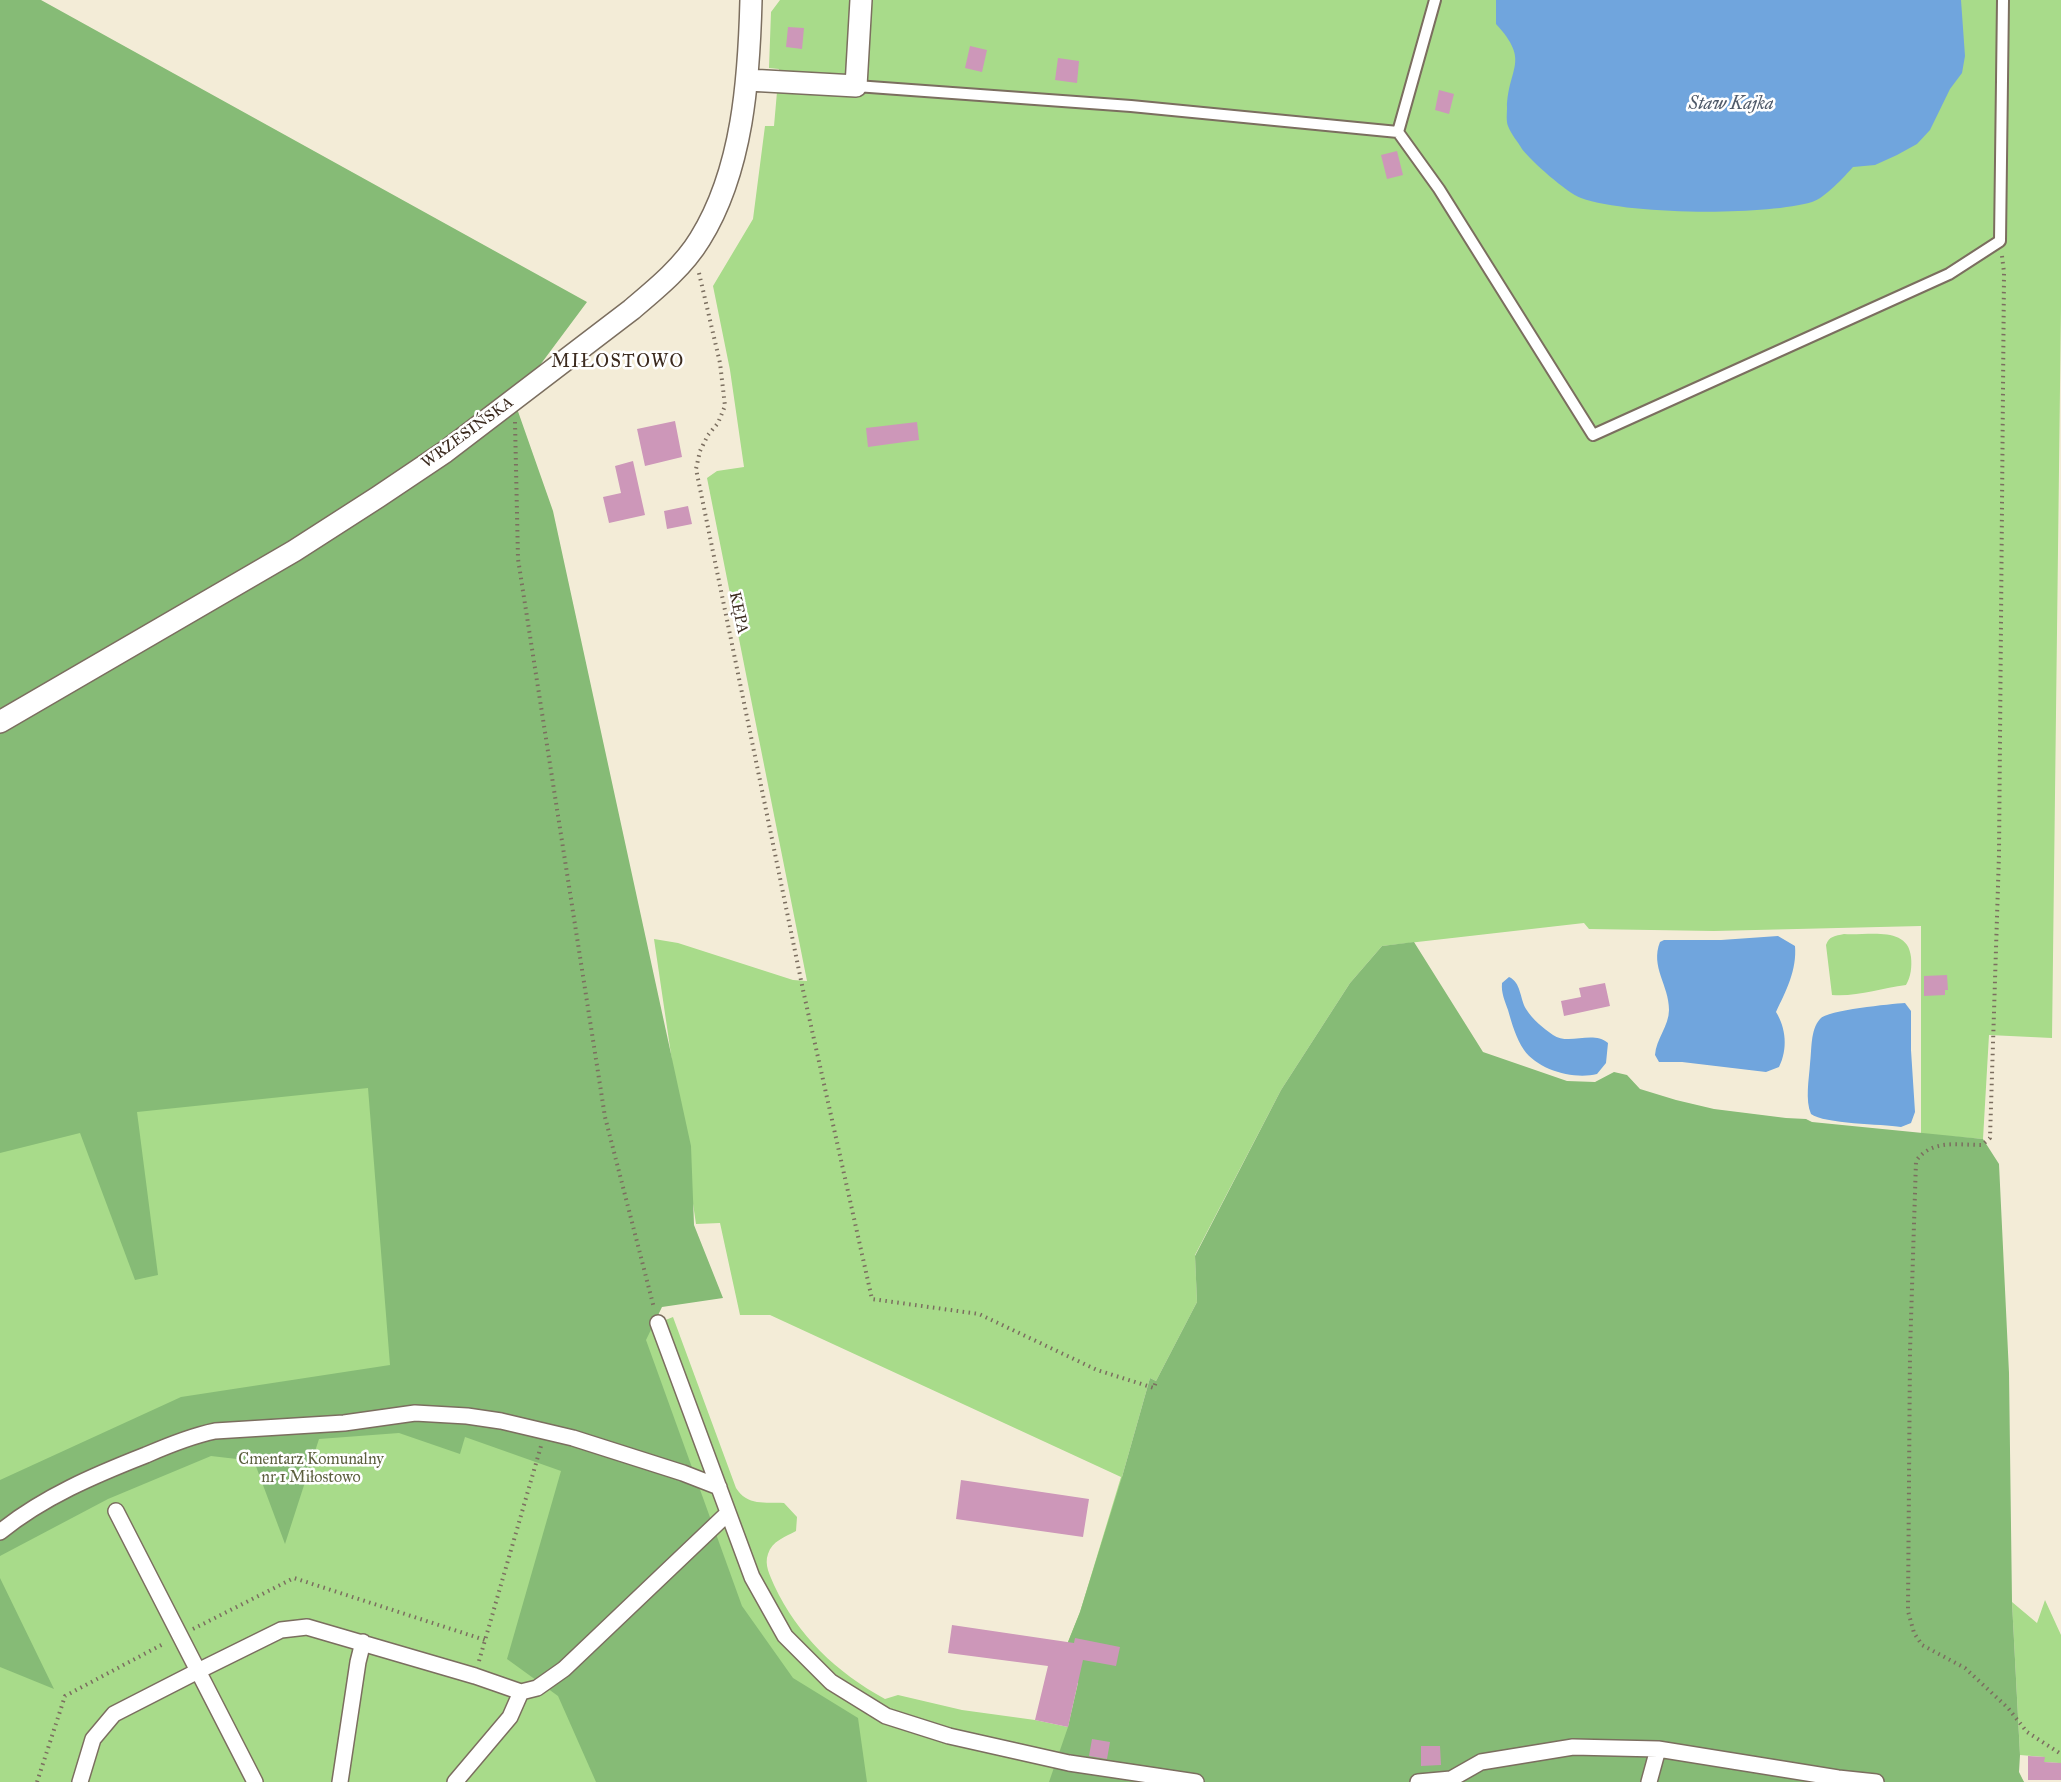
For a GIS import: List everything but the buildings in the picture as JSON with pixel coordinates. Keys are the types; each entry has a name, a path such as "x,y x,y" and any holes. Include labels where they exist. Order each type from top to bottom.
{"street":[{"name":"WRZESIŃSKA","path":"0,722 303,545 436,458 658,287 694,248 714,213 726,183 748,80 751,0"},
{"path":"748,80 856,86 861,0"},
{"path":"658,1323 752,1577 785,1636 831,1682 886,1716 949,1736 1069,1763 1196,1782"},
{"path":"0,1532 26,1512 63,1491 131,1460 195,1435 215,1431 344,1423 415,1413 467,1416 545,1431 623,1454 719,1487"},
{"path":"116,1511 255,1782"},
{"path":"80,1782 93,1739 114,1714 281,1630 307,1627 475,1676 521,1692 537,1688 564,1669 728,1513"},
{"path":"340,1782 363,1642"},
{"path":"455,1782 510,1717 521,1692"},
{"path":"1418,1782 1451,1779 1481,1762 1573,1747 1658,1749 1876,1782"},
{"path":"1649,1782 1658,1749"}],"lane":[{"path":"1398,132 1435,0"},
{"path":"856,86 1131,106 1398,132 1439,189 1593,435 1949,274 2000,241 2003,0"}],"path":[{"path":"2000,241 2004,272 1999,854 1990,1138 1982,1145 1939,1145 1923,1151 1916,1161 1910,1351 1908,1611 1914,1633 1922,1645 1965,1668 2008,1708 2027,1732 2061,1754"},
{"name":"KĘPA","path":"694,248 720,363 725,406 718,423 708,435 700,451 696,469 803,990 872,1299 979,1314 1097,1370 1154,1388 1156,1382"},
{"path":"514,400 518,559 605,1117 658,1323"},
{"path":"475,1676 545,1431"}],"green space":[{"path":"0,0 41,0 587,302 514,400 553,511 691,1146 694,1225 723,1298 662,1307 646,1340 742,1606 793,1678 858,1718 867,1782 596,1782 558,1696 507,1659 561,1471 465,1437 460,1454 399,1433 319,1439 285,1544 254,1461 211,1456 108,1499 0,1556 0,1480 181,1397 390,1365 368,1088 137,1112 158,1275 135,1280 80,1133 0,1153"},
{"name":"Cmentarz Komunalny nr 1 Miłostowo","path":"780,0 2061,0 2061,306 2052,1038 1989,1035 1983,1139 1921,1134 1921,926 1714,931 1589,929 1584,923 1382,946 1350,983 1281,1090 1195,1255 1197,1302 1156,1381 1150,1378 1122,1477 1952,1677 2024,1782 0,1782 0,1068 335,1045 623,1337 673,1317 736,1488 745,1498 751,1500 763,1503 784,1503 797,1517 796,1531 779,1540 768,1554 769,1574 795,1621 835,1665 885,1699 898,1695 962,1710 1068,1727 1078,1683 1068,1642 1080,1612 1121,1477 770,1315 740,1315 720,1223 696,1224 654,939 678,943 793,980 807,981 707,478 717,471 744,467 730,370 713,286 753,219 765,126 774,126 779,69 769,68 771,12"},
{"path":"1844,934 1885,934 1903,940 1911,957 1910,975 1906,985 1860,994 1832,995 1826,945 1831,938"},
{"path":"1414,942 1483,1052 1567,1081 1595,1082 1614,1072 1627,1075 1640,1089 1714,1109 1806,1119 1812,1122 1983,1139 1999,1164 2009,1373 2012,1602 2019,1772 2024,1782 1049,1782 1068,1727 1078,1683 1062,1679 1068,1642 1080,1612 1122,1477 1150,1378 1156,1381 1197,1302 1195,1256 1281,1090 1350,983 1382,946"},
{"path":"0,1578 54,1689 0,1667"},
{"path":"2045,1600 2061,1635 2061,1765 2044,1762 2044,1757 2020,1755 2012,1602 2037,1623"}],"water":[{"name":"Staw Kajka","path":"1496,0 1961,0 1965,56 1962,73 1950,89 1930,130 1917,144 1875,165 1853,167 1834,187 1817,200 1790,207 1762,210 1696,212 1630,208 1602,204 1575,195 1533,161 1509,129 1507,124 1508,94 1515,56 1513,47 1496,24"},
{"path":"1778,936 1795,946 1790,980 1776,1012 1785,1039 1784,1053 1779,1067 1766,1072 1682,1062 1659,1062 1655,1055 1656,1049 1667,1022 1669,1010 1658,968 1660,942"},
{"path":"1509,977 1516,983 1529,1013 1553,1035 1566,1039 1602,1039 1608,1043 1606,1063 1597,1074 1578,1076 1557,1072 1530,1057 1516,1036 1502,990 1502,983"},
{"path":"1905,1003 1911,1011 1915,1112 1911,1123 1901,1127 1854,1123 1828,1120 1811,1114 1808,1083 1811,1047 1814,1029 1820,1019 1846,1010"}],"district":[{"name":"MIŁOSTOWO","path":"618,363"}]}
